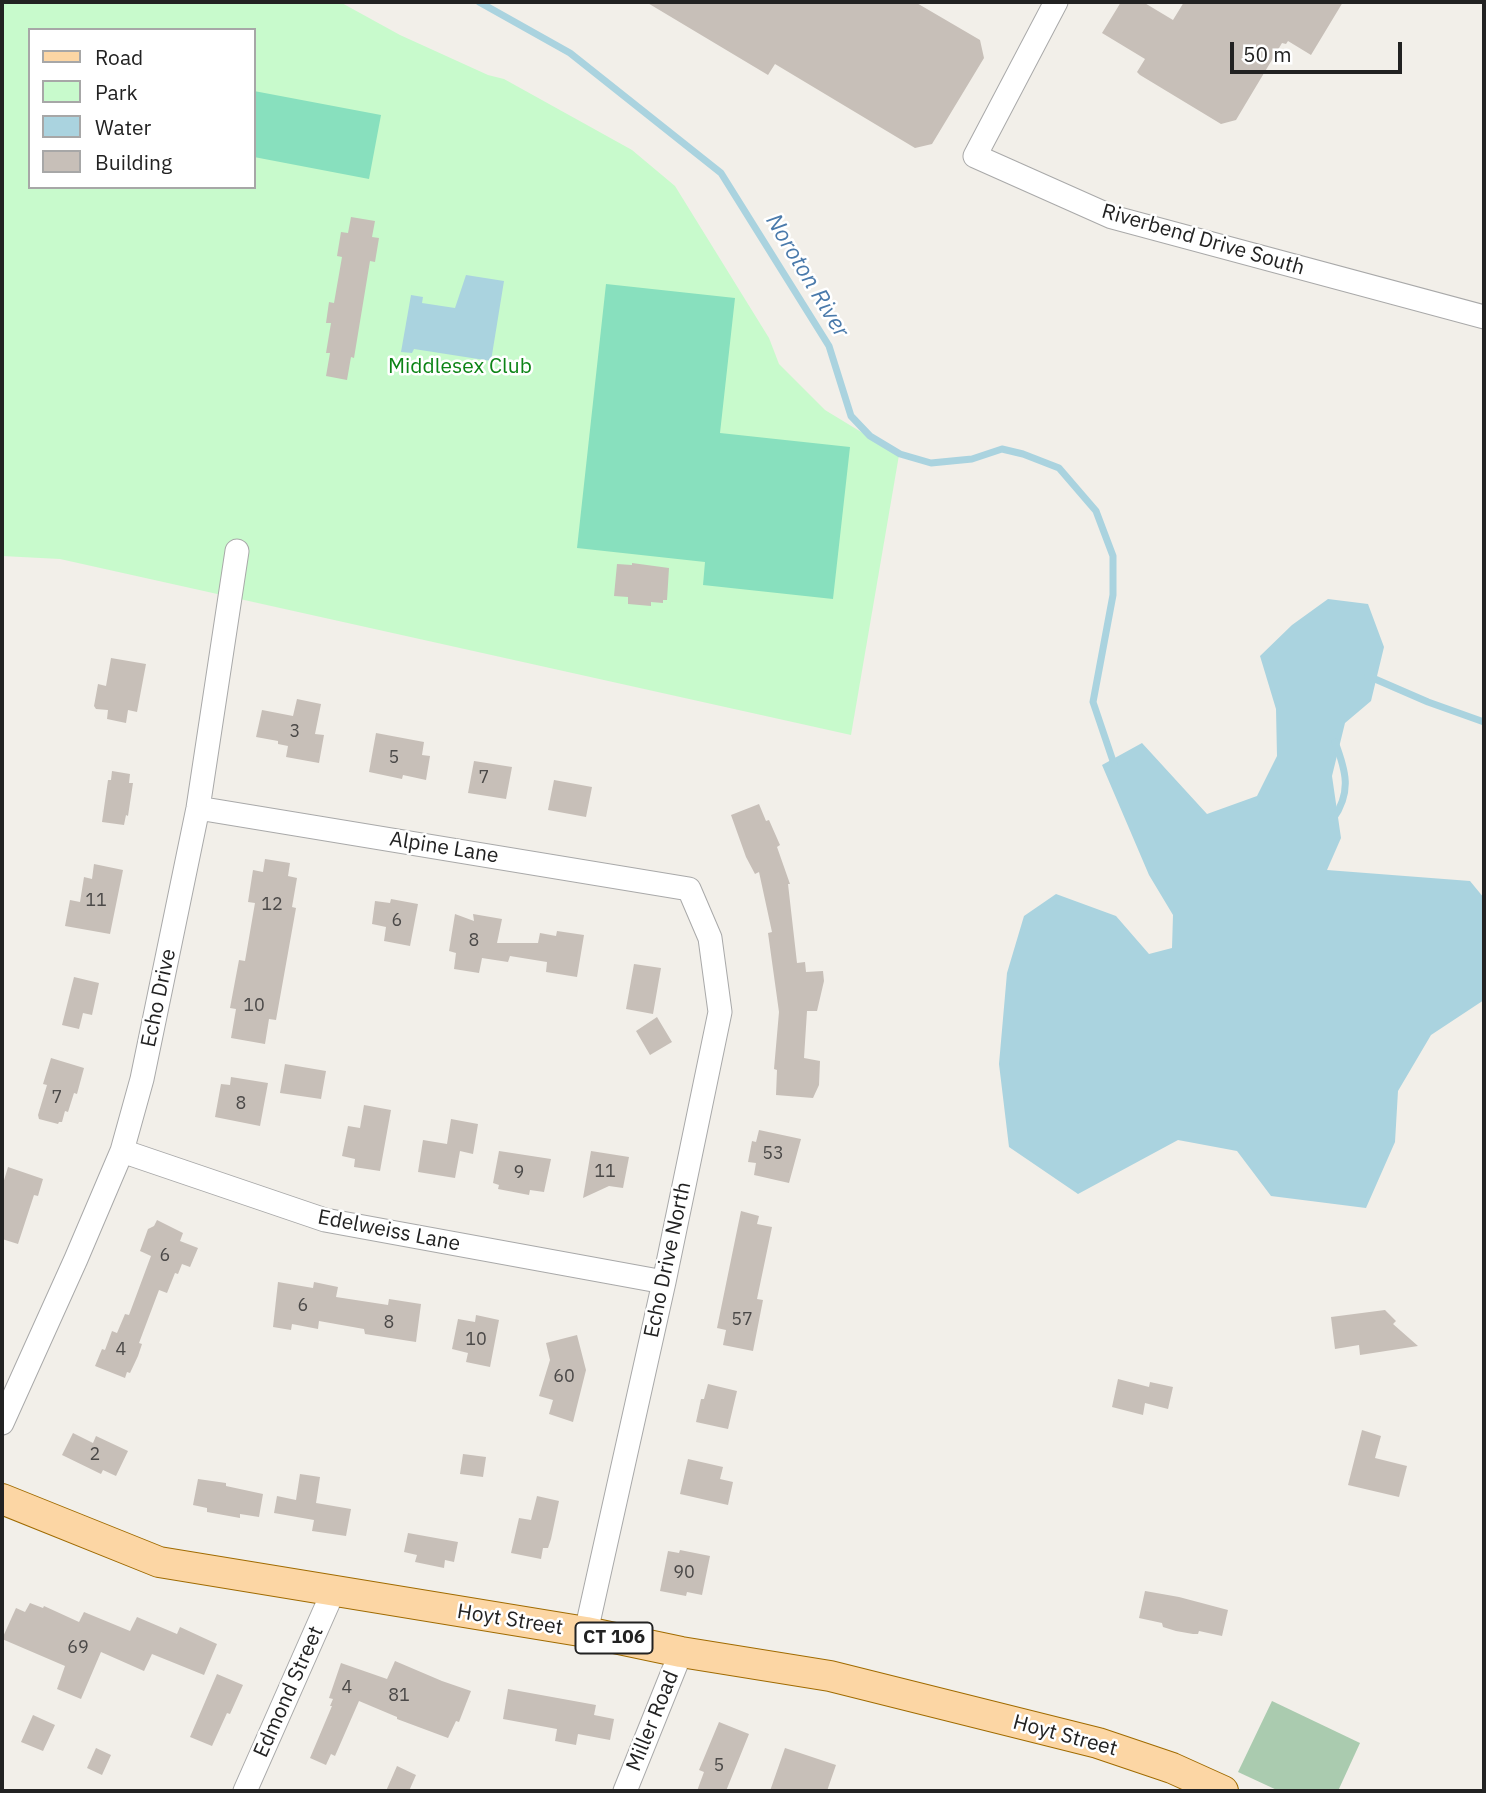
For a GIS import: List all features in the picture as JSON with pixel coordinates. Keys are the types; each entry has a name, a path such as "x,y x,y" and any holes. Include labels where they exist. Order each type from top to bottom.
{"main road":[{"name":"Hoyt Street","path":"2,1499 159,1562 586,1632 681,1652 830,1676 1098,1742 1172,1768 1223,1791"}],"street":[{"name":"Riverbend Drive South","path":"1055,2 975,156 1112,217 1484,317"},
{"name":"Echo Drive","path":"2,1423 122,1151 142,1079 198,808 237,551"},
{"name":"Alpine Lane","path":"198,808 689,889"},
{"name":"Echo Drive North","path":"586,1632 664,1282 720,1012 710,938 689,889"},
{"name":"Edelweiss Lane","path":"122,1151 325,1220 664,1282"},
{"name":"Edmond Street","path":"245,1791 333,1592"},
{"name":"Miller Road","path":"625,1791 681,1652"}],"green space":[{"name":"Middlesex Club","path":"2,2 340,2 400,35 488,75 504,79 632,150 675,186 769,338 779,364 825,410 899,455 851,735 60,559 2,556"},
{"path":"256,91 381,115 369,179 256,157"},
{"path":"606,284 735,298 720,433 850,447 833,599 703,585 705,562 577,548"},
{"path":"1272,1701 1360,1743 1338,1791 1279,1791 1238,1772"}],"water":[{"path":"466,275 504,281 491,361 414,349 412,353 401,352 411,295 423,297 422,303 455,308"},
{"path":"1328,599 1368,604 1384,647 1371,701 1345,723 1332,776 1341,838 1327,870 1470,881 1484,898 1484,1000 1431,1035 1398,1091 1395,1142 1366,1208 1271,1196 1237,1151 1178,1140 1078,1194 1009,1147 999,1064 1007,973 1024,916 1056,894 1116,916 1149,954 1172,948 1173,915 1149,875 1102,765 1142,743 1207,814 1257,796 1277,756 1276,709 1260,656 1292,625"}],"building":[{"path":"646,2 915,2 980,40 984,58 932,144 915,148 775,64 768,75"},
{"path":"1121,2 1143,2 1173,20 1184,2 1343,2 1311,55 1288,41 1286,44 1282,43 1236,120 1221,124 1140,75 1137,72 1145,59 1102,33"},
{"path":"351,217 375,221 372,237 379,238 375,262 370,261 354,358 351,357 347,380 326,376 330,353 326,353 331,323 326,323 329,302 334,303 342,257 337,256 341,232 348,233"},
{"path":"632,563 669,568 667,600 663,600 663,603 651,602 651,606 628,604 628,597 614,596 617,564"},
{"path":"111,658 146,664 137,712 128,710 126,723 107,719 108,710 96,709 94,706 98,684 106,686"},
{"path":"297,699 321,704 315,734 324,735 319,763 286,757 288,746 278,744 278,741 256,737 262,710 293,716"},
{"path":"376,733 424,742 422,755 430,756 426,780 403,775 402,779 369,772"},
{"path":"474,761 512,767 506,799 468,793"},
{"path":"112,771 130,774 129,783 133,783 124,825 102,822 108,780 111,780"},
{"path":"554,780 592,787 586,817 548,810"},
{"path":"759,804 780,845 777,847 790,884 797,963 805,962 806,972 823,971 824,981 817,1011 807,1011 804,1058 820,1061 819,1085 813,1098 776,1095 777,1070 774,1069 779,1012 768,933 772,932 759,872 755,874 746,857 731,815"},
{"path":"265,859 290,863 288,876 297,878 292,907 296,908 276,1020 269,1019 265,1044 231,1038 236,1009 230,1008 239,960 245,961 255,903 248,902 253,870 263,872"},
{"path":"94,864 123,870 110,934 65,926 70,900 80,902 84,877 92,879"},
{"path":"391,899 418,904 410,946 384,941 386,927 372,924 375,901 390,903"},
{"path":"455,914 474,921 473,914 502,919 497,943 538,943 540,933 556,936 557,931 584,935 577,977 546,972 547,962 510,956 508,962 482,958 479,973 454,969 456,953 449,951"},
{"path":"634,964 661,968 653,1014 626,1009"},
{"path":"74,977 99,983 92,1015 83,1013 79,1029 62,1025"},
{"path":"657,1017 672,1042 650,1055 636,1031"},
{"path":"51,1058 84,1068 77,1094 74,1093 68,1112 65,1111 62,1122 58,1124 39,1119 38,1115 47,1085 43,1084"},
{"path":"285,1064 326,1071 321,1099 280,1093"},
{"path":"231,1077 268,1083 260,1126 215,1117 221,1084 230,1085"},
{"path":"364,1105 391,1110 380,1171 354,1167 355,1159 342,1156 348,1126 360,1128"},
{"path":"451,1119 478,1124 473,1154 460,1151 455,1178 418,1172 423,1140 447,1144"},
{"path":"759,1130 801,1139 789,1183 754,1175 756,1163 748,1162 752,1141 756,1142"},
{"path":"499,1151 551,1159 544,1192 530,1190 529,1195 498,1189 499,1185 493,1183"},
{"path":"591,1151 629,1157 623,1188 609,1186 583,1198"},
{"path":"8,1167 43,1179 38,1196 34,1195 18,1244 2,1239 2,1187"},
{"path":"741,1211 759,1216 757,1224 772,1227 757,1299 763,1300 753,1351 723,1345 726,1330 717,1328"},
{"path":"157,1220 183,1233 180,1241 198,1248 190,1267 182,1264 178,1274 175,1273 167,1293 159,1290 139,1343 142,1344 138,1356 125,1378 95,1366 112,1331 117,1333 125,1314 129,1315 151,1256 140,1251 148,1229 154,1226"},
{"path":"278,1282 313,1288 314,1282 338,1287 336,1297 388,1305 389,1299 421,1304 416,1342 365,1334 364,1329 319,1321 318,1329 292,1324 291,1330 273,1327"},
{"path":"1385,1310 1396,1321 1393,1324 1418,1346 1360,1355 1359,1345 1335,1349 1331,1317"},
{"path":"476,1315 499,1320 490,1367 466,1362 468,1353 452,1349 458,1319 475,1322"},
{"path":"577,1335 586,1370 573,1422 549,1414 553,1400 539,1396 550,1360 546,1343"},
{"path":"1118,1379 1149,1387 1150,1382 1173,1387 1168,1409 1145,1403 1143,1415 1112,1407"},
{"path":"708,1384 737,1391 728,1429 696,1422 701,1399 704,1399"},
{"path":"1362,1430 1381,1436 1375,1458 1407,1466 1399,1497 1348,1485"},
{"path":"73,1433 93,1443 96,1436 128,1451 116,1476 103,1470 101,1474 62,1455"},
{"path":"463,1454 486,1457 483,1477 460,1474"},
{"path":"688,1459 723,1467 720,1479 733,1482 728,1505 680,1494"},
{"path":"300,1474 320,1477 316,1503 351,1509 346,1536 312,1531 314,1520 274,1513 277,1496 296,1500"},
{"path":"198,1479 226,1483 226,1486 263,1494 259,1517 240,1514 240,1518 207,1512 207,1508 193,1505"},
{"path":"537,1496 559,1501 551,1539 548,1548 543,1548 541,1559 511,1553 519,1518 531,1520"},
{"path":"408,1533 458,1542 454,1562 445,1560 444,1568 415,1562 417,1555 404,1552"},
{"path":"680,1550 710,1556 702,1595 687,1592 686,1596 660,1591 668,1551 679,1553"},
{"path":"1145,1591 1228,1610 1222,1636 1199,1631 1198,1634 1193,1634 1176,1631 1163,1627 1162,1623 1139,1618"},
{"path":"30,1603 43,1608 44,1606 79,1622 84,1612 130,1631 137,1617 177,1634 180,1627 217,1644 204,1675 152,1654 144,1671 101,1652 81,1699 57,1689 65,1666 2,1639 16,1608 25,1612"},
{"path":"395,1661 471,1691 459,1722 456,1721 448,1738 359,1701 335,1756 331,1754 326,1765 310,1758 332,1706 333,1699 329,1698 341,1663 387,1679"},
{"path":"217,1674 243,1685 212,1746 190,1737"},
{"path":"508,1689 596,1705 594,1715 614,1719 610,1740 578,1734 576,1745 555,1741 557,1729 503,1719"},
{"path":"33,1715 55,1725 43,1751 21,1742"},
{"path":"719,1722 749,1734 726,1791 697,1791 704,1772 699,1770"},
{"path":"96,1748 111,1755 102,1775 87,1768"},
{"path":"785,1748 836,1765 827,1791 770,1791"},
{"path":"397,1766 416,1775 409,1791 386,1791"}],"waterway":[{"name":"Noroton River","path":"479,2 570,53 721,173 829,346 851,416 870,436 900,454 931,463 972,459 1002,449 1023,454 1059,468 1096,511 1113,556 1113,595 1093,702 1115,767"},
{"name":"Noroton River","path":"1368,676 1484,722"},
{"name":"Noroton River","path":"1333,819 1345,790 1342,762 1335,742"}]}
